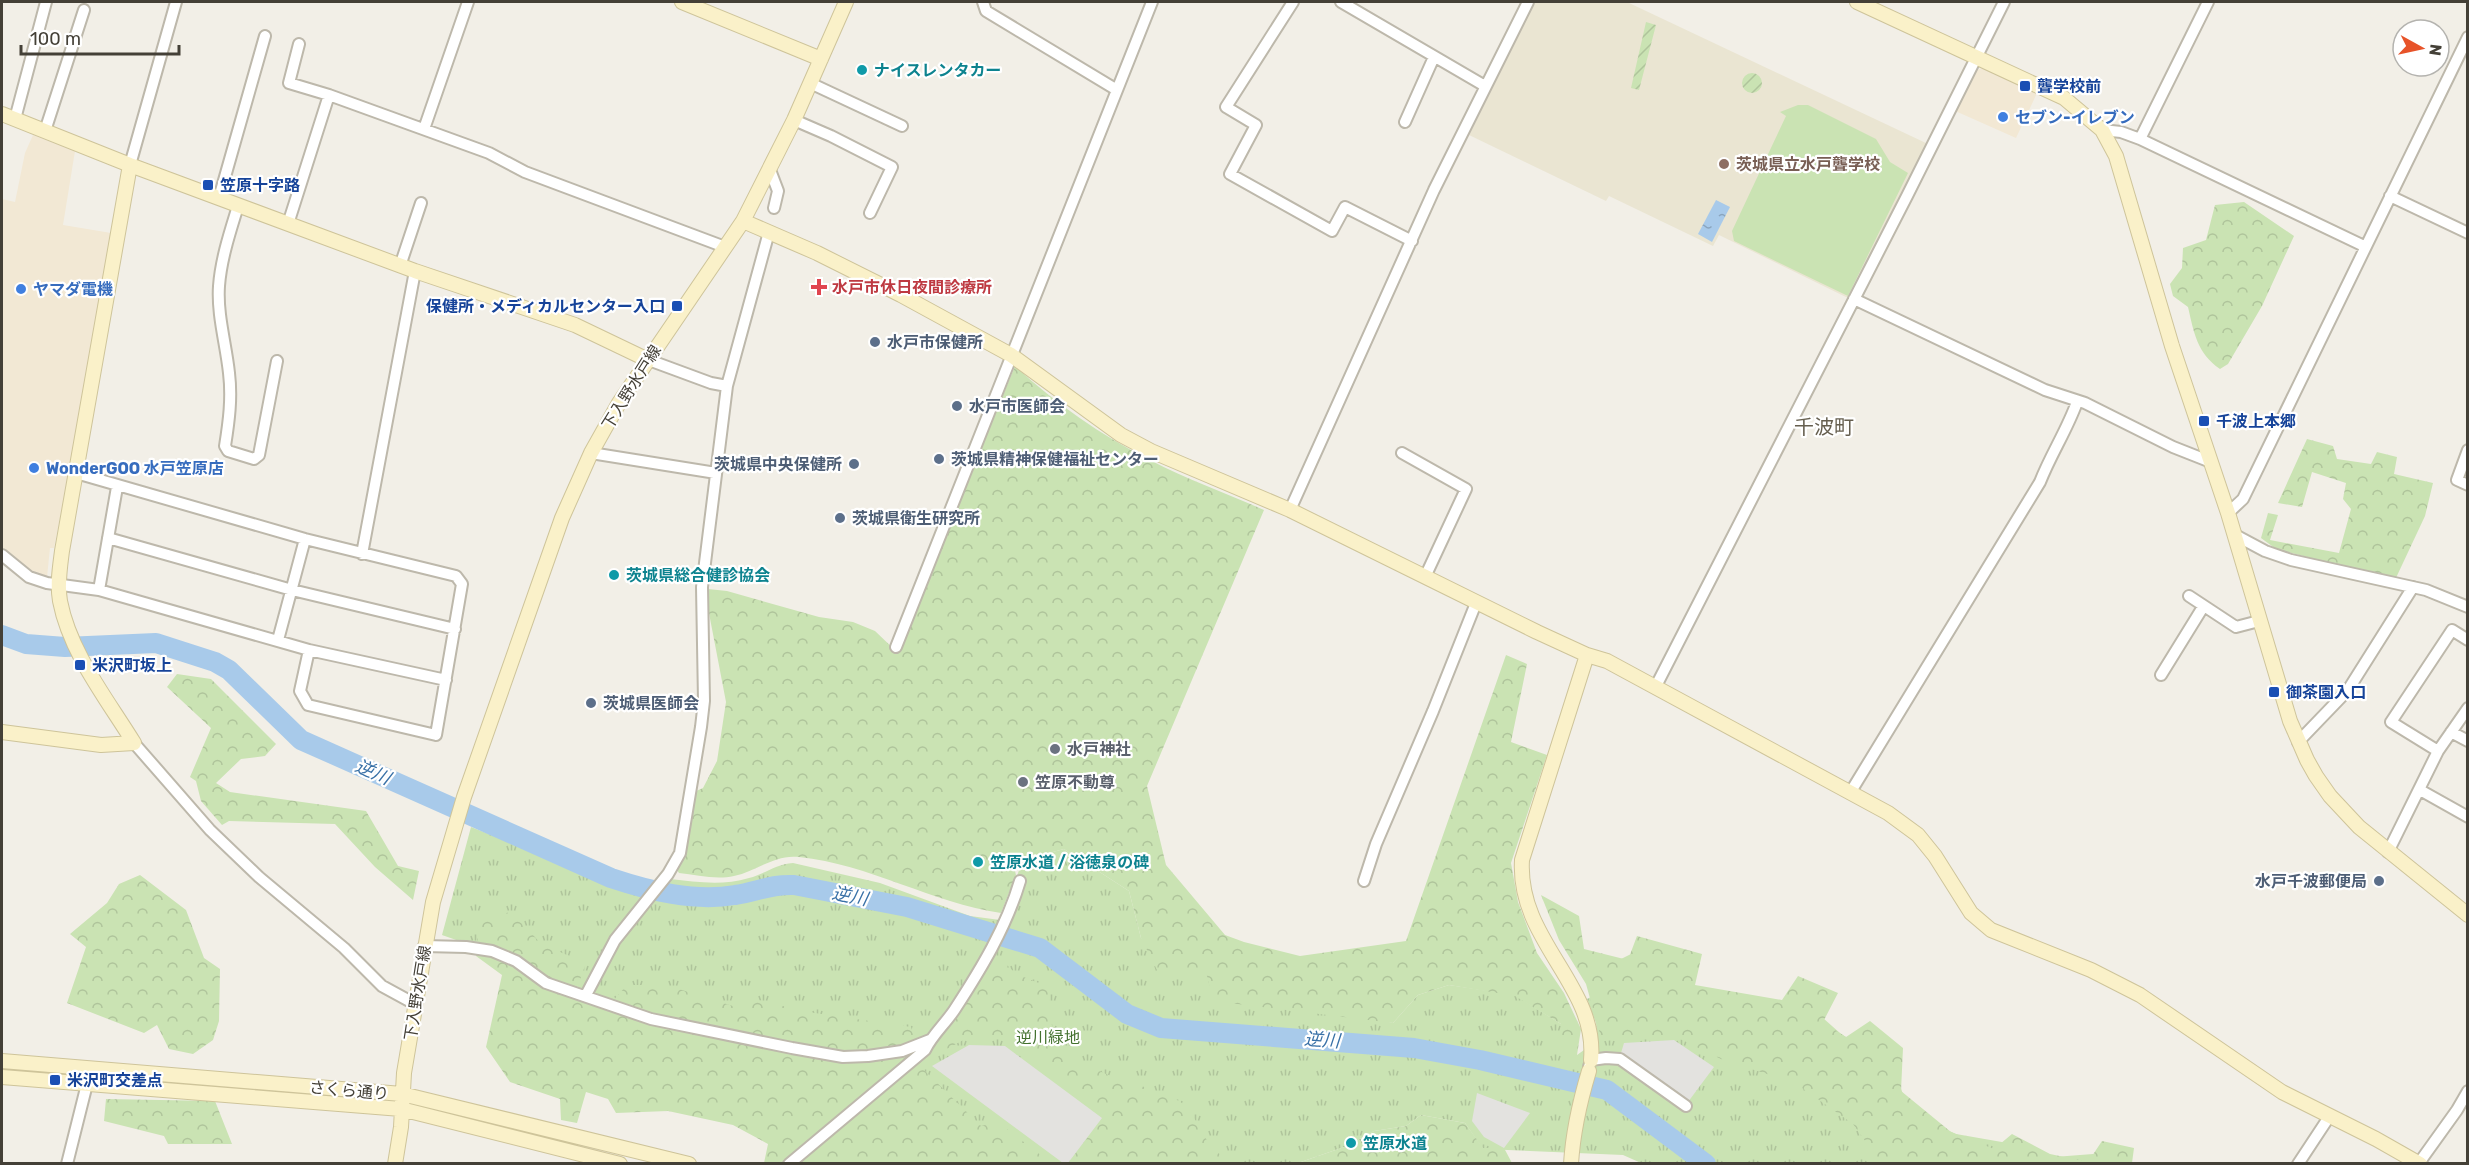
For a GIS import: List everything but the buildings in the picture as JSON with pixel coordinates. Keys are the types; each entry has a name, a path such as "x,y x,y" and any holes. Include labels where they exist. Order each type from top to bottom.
{"street":[{"path":"46,2 8,117 400,266 575,326 646,359 711,383 727,386"},
{"path":"176,2 130,165 62,550 60,600 69,631 134,743 210,830 260,878 344,948 382,986 415,1004"},
{"path":"424,129 468,2"},
{"path":"682,2 821,59"},
{"name":"下入野水戸線","path":"395,1164 401,1127 401,1101 415,1004 433,902 454,824 562,518 591,453 646,359 688,304 743,220 794,120 846,2"},
{"path":"983,2 986,10 1118,90"},
{"path":"896,647 1152,2"},
{"path":"1293,2 1226,107 1256,125 1230,174 1332,231 1345,207 1412,241"},
{"path":"1341,2 1485,86"},
{"path":"1857,2 2064,98 2102,130 2110,142 2124,180 2172,346 2229,513 2280,691 2298,742 2330,796 2359,827 2468,915"},
{"path":"1656,686 2004,2"},
{"path":"2140,139 2208,2"},
{"path":"1290,510 1346,382 1525,3"},
{"path":"45,131 84,10"},
{"path":"219,198 265,36"},
{"path":"2229,513 2243,499 2364,246 2468,37"},
{"path":"299,44 289,83 329,95 489,153 525,172 725,247"},
{"path":"1404,122 1434,57"},
{"path":"810,83 902,126"},
{"path":"288,224 329,95"},
{"path":"794,120 892,167 870,213"},
{"path":"2102,130 2121,132 2140,139 2364,246"},
{"path":"770,170 778,191 774,208"},
{"path":"2390,196 2468,233"},
{"path":"400,266 421,203"},
{"path":"238,206 228,240 219,286 219,304 231,390 231,407 225,446 228,451 254,459 259,455 277,361"},
{"path":"743,220 902,295 1011,356 1121,435 1151,451 1290,510 1476,603 1587,655 1607,661 1902,822 1918,835 1935,856 1971,913 1981,923 2001,935 2091,970 2140,995 2282,1092 2376,1138 2420,1163 2468,1091"},
{"path":"586,995 615,940 663,879 680,853 704,701 702,587 727,386 769,232"},
{"path":"362,554 416,271"},
{"path":"1854,299 2045,390 2085,403 2173,447 2211,462"},
{"path":"1850,793 2040,482 2051,454 2070,422 2077,402"},
{"path":"2468,450 2457,480 2468,485"},
{"path":"591,453 716,473"},
{"path":"1402,453 1466,489 1425,577"},
{"path":"76,473 117,487 305,539 456,576 462,584 436,735 308,705 300,691 309,650"},
{"path":"99,590 117,487"},
{"path":"2235,536 2265,551 2292,560 2414,587 2468,607"},
{"path":"108,538 291,590 455,628"},
{"path":"278,640 305,539"},
{"path":"2,555 29,577 59,586 99,590 309,650 446,680"},
{"path":"2298,742 2349,690 2414,587"},
{"path":"2189,596 2236,627 2259,621"},
{"path":"1364,881 1376,844 1476,603"},
{"path":"2161,675 2203,607"},
{"path":"2438,751 2391,722 2451,630 2468,640"},
{"path":"1572,1164 1572,1142 1590,1066 1591,1030 1587,1016 1544,942 1525,898 1521,876 1522,860 1587,655"},
{"path":"2388,852 2438,751 2468,708"},
{"path":"2,732 101,745 134,743"},
{"path":"2451,732 2468,741"},
{"path":"2420,790 2468,817"},
{"path":"789,1164 925,1050 956,1007 991,949 1004,924 1020,881"},
{"path":"424,946 466,947 492,951 516,961 546,983 674,1026 843,1057 868,1056 902,1050 930,1040"},
{"path":"1590,1066 1606,1058 1620,1059 1686,1106"},
{"name":"さくら通り","path":"2,1061 401,1101 690,1164"},
{"name":"さくら通り","path":"2,1077 87,1084 401,1101 620,1164"},
{"path":"67,1164 87,1084"},
{"path":"2298,1164 2329,1116"}],"shaded area":[{"name":"茨城県立水戸聾学校","path":"1532,2 1627,2 1928,144 1850,299 1719,235 1713,246 1609,196 1606,201 1469,135"},
{"path":"1983,68 2037,93 2016,138 1953,110 1973,71"},
{"path":"33,135 75,151 63,225 111,233 78,427 54,548 50,548 47,577 33,572 2,549 2,199 15,202 25,153"},
{"path":"1674,1040 1714,1067 1688,1102 1621,1053 1624,1043"},
{"path":"969,1045 1005,1046 1102,1118 1068,1163 1063,1163 932,1066"},
{"path":"1477,1093 1530,1113 1504,1148 1484,1137 1472,1121"}],"green space":[{"path":"1646,22 1656,25 1639,90 1631,88"},
{"path":"1752,73 1759,76 1762,83 1759,90 1752,93 1745,90 1742,83 1745,76"},
{"path":"1798,105 1808,105 1876,139 1890,162 1908,173 1848,296 1734,241 1732,231 1786,116 1780,112"},
{"path":"2244,202 2294,236 2262,306 2228,364 2220,369 2201,349 2188,307 2173,296 2170,284 2182,268 2183,248 2206,240 2215,205"},
{"path":"1015,366 1079,418 1114,440 1150,460 1264,510 1147,786 1166,865 1225,935 1300,956 1406,941 1506,655 1527,664 1511,742 1547,755 1511,863 1518,902 1537,953 1564,993 1581,1029 1577,1055 1560,1054 1561,1024 1515,996 1449,985 1418,995 1393,1023 1213,1001 1207,976 1158,972 1141,938 1129,891 1064,849 1023,860 1014,867 1016,875 1001,913 950,901 850,867 799,857 774,860 742,874 720,878 679,873 677,870 684,854 694,792 703,788 717,761 726,702 708,608 708,589 727,591 819,617 853,622 875,631 897,652"},
{"path":"2307,439 2333,446 2337,459 2371,464 2377,452 2397,457 2394,474 2433,483 2425,516 2395,580 2276,549 2261,538 2268,513 2278,515 2270,540 2339,553 2351,509 2343,499 2346,483 2312,472 2302,507 2278,503"},
{"path":"177,674 211,679 276,744 265,756 241,759 216,783 230,792 366,811 398,866 419,871 413,900 375,867 335,824 229,821 222,825 201,801 196,781 190,777 211,728 167,687"},
{"name":"逆川緑地","path":"471,827 655,899 670,879 710,883 729,882 749,878 781,865 793,863 880,883 970,916 1000,920 1023,860 1064,849 1129,891 1141,938 1207,976 1393,1023 1418,995 1449,985 1515,995 1561,1024 1577,1055 1591,1045 1598,1044 1596,1023 1587,999 1610,987 1605,967 1639,950 1707,994 1823,1018 1841,1034 1894,1066 1905,1101 1932,1123 1956,1134 2019,1145 2054,1157 2093,1154 2111,1163 1641,1163 1623,1155 1483,1149 1465,1123 1421,1115 1406,1126 1374,1131 1347,1146 1298,1163 848,1163 577,988 578,983 442,935"},
{"path":"140,875 186,910 204,958 220,969 219,1021 213,1040 193,1054 169,1049 157,1025 144,1033 67,1003 86,947 70,934 107,903 119,884"},
{"path":"1541,895 1579,916 1584,949 1628,960 1637,936 1702,954 1695,985 1782,1000 1798,976 1838,993 1823,1022 1846,1037 1870,1021 1903,1048 1901,1091 1951,1132 1994,1149 2012,1134 2050,1154 2088,1162 2102,1141 2134,1148 2132,1163 1881,1163 1853,1124 1795,1083 1721,1059 1676,1037 1602,1041 1586,984 1559,940"},
{"path":"509,912 541,944 586,963 577,988 611,1003 627,985 666,985 736,1007 750,998 808,1012 911,1027 925,1071 981,1126 998,1122 1051,1163 764,1163 768,1144 733,1125 668,1111 616,1113 608,1099 586,1092 577,1123 561,1120 560,1099 510,1082 486,1047 502,975 476,956 478,924"},
{"path":"993,962 1005,963 1016,974 1049,987 1051,1024 1063,1045 1076,1057 1091,1067 1182,1103 1191,1113 1209,1143 1229,1163 1068,1163 1103,1117 1050,1074 1016,1041 978,1032 945,1050 934,1041 955,1021"},
{"path":"106,1099 215,1101 232,1144 168,1144 164,1136 104,1121"},
{"path":"1421,1115 1465,1123 1483,1148 1504,1148 1512,1163 1298,1163 1347,1146 1374,1131 1406,1126"}],"water":[{"path":"1716,200 1730,207 1712,242 1698,234"}],"waterway":[{"name":"逆川","path":"2,635 26,644 65,647 156,643 215,662 229,670 301,740 626,883 672,894 704,897 720,897 794,885 907,907 1040,948 1127,1014 1161,1028 1414,1048 1480,1060 1607,1090 1706,1164"}],"place":[{"name":"ナイスレンタカー","path":"862,70"},
{"name":"聾学校前","path":"2025,86"},
{"name":"セブン-イレブン","path":"2003,117"},
{"name":"茨城県立水戸聾学校","path":"1724,164"},
{"name":"笠原十字路","path":"208,185"},
{"name":"水戸市休日夜間診療所","path":"819,287"},
{"name":"ヤマダ電機","path":"21,289"},
{"name":"保健所・メディカルセンター入口","path":"677,306"},
{"name":"水戸市保健所","path":"875,342"},
{"name":"水戸市医師会","path":"957,406"},
{"name":"千波上本郷","path":"2204,421"},
{"name":"茨城県精神保健福祉センター","path":"939,459"},
{"name":"茨城県中央保健所","path":"854,464"},
{"name":"WonderGOO 水戸笠原店","path":"34,468"},
{"name":"茨城県衛生研究所","path":"840,518"},
{"name":"茨城県総合健診協会","path":"614,575"},
{"name":"米沢町坂上","path":"80,665"},
{"name":"御茶園入口","path":"2274,692"},
{"name":"茨城県医師会","path":"591,703"},
{"name":"水戸神社","path":"1055,749"},
{"name":"笠原不動尊","path":"1023,782"},
{"name":"笠原水道 / 浴徳泉の碑","path":"978,862"},
{"name":"水戸千波郵便局","path":"2379,881"},
{"name":"米沢町交差点","path":"55,1080"},
{"name":"笠原水道","path":"1351,1143"}],"district":[{"name":"千波町","path":"1824,427"}]}
